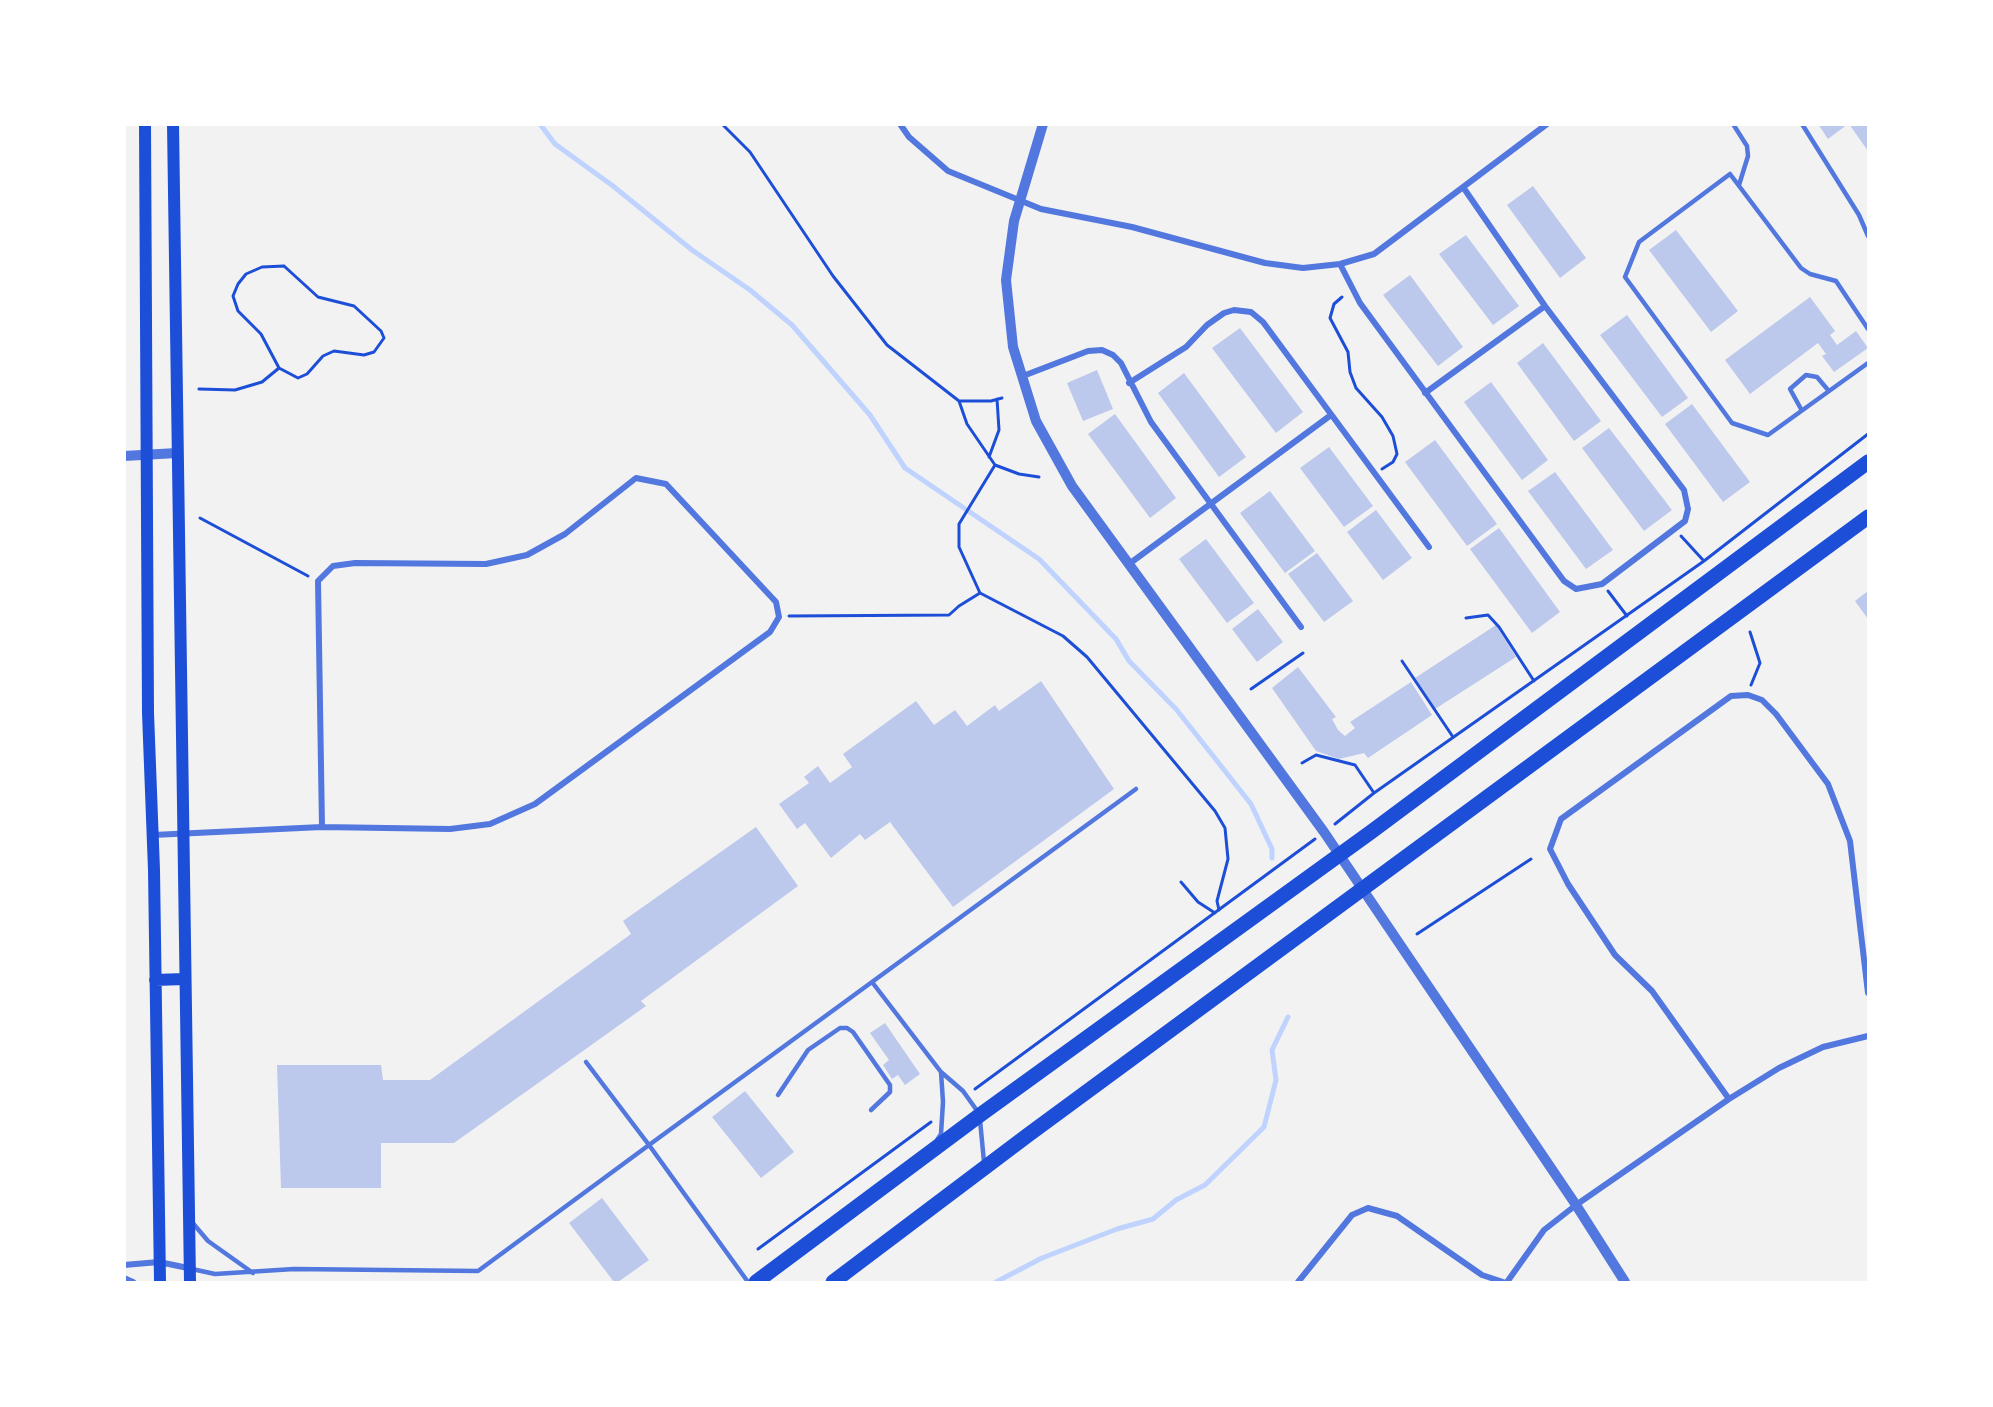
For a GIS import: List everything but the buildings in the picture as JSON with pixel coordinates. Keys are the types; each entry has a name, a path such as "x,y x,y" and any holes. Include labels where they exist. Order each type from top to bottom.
{"main road":[{"path":"145,124 148,713 153,835 160,1282"},
{"path":"173,124 190,1282"},
{"path":"756,1282 1339,855 1869,462"},
{"path":"833,1282 1869,517"},
{"path":"155,980 184,979"}],"street":[{"path":"900,124 909,137 948,171 1041,209 1132,227 1265,262 1303,268 1340,264 1374,254 1547,124"},
{"path":"1043,124 1014,221 1006,280 1013,347 1036,421 1062,470 1339,855 1576,1204 1625,1282"},
{"path":"1340,264 1360,303 1564,581 1576,589 1602,584 1676,531 1685,521 1688,509 1684,490 1545,306 1462,187"},
{"path":"1425,393 1545,306"},
{"path":"1130,384 1186,347 1207,325 1224,313 1234,310 1249,312 1263,322 1429,547"},
{"path":"1023,376 1088,351 1102,350 1121,363 1151,422 1209,505 1301,627"},
{"path":"1130,564 1331,415"},
{"path":"124,456 177,453"},
{"path":"153,835 322,827 450,829 490,824 535,804 770,632 779,617 776,602 666,484 636,478 566,534 527,555 486,564 355,563 333,566 318,581 322,827"},
{"path":"1729,1100 1652,991 1616,955 1568,884 1550,849 1561,819 1731,696 1748,695 1762,700 1776,714 1828,784 1850,841 1869,993"},
{"path":"1298,1282 1352,1215 1368,1208 1397,1216 1482,1275 1505,1282 1544,1230 1576,1204 1729,1100 1779,1068 1823,1047 1869,1035"},
{"path":"124,1265 159,1262 188,1268"},
{"path":"124,1278 133,1282"}],"lane":[{"path":"1802,124 1859,214 1869,236"},
{"path":"1735,126 1747,146 1746,163 1739,186"},
{"path":"1869,329 1836,281 1810,274 1801,268 1730,174 1640,242 1625,277 1732,423 1768,435 1801,409 1869,363"},
{"path":"1801,409 1790,389 1806,375 1817,377 1828,390"},
{"path":"188,1268 215,1274 294,1269 478,1271 1137,789"},
{"path":"872,982 941,1072 966,1095 980,1116 984,1169"},
{"path":"778,1095 808,1050 840,1028 848,1028 890,1085 887,1096 871,1110"},
{"path":"586,1062 748,1282"},
{"path":"928,1154 941,1134 941,1072"},
{"path":"188,1217 208,1241 253,1273"}],"path":[{"path":"722,124 750,152 833,276 887,345 959,401 968,424 995,465 1019,474 1039,477"},
{"path":"284,266 318,297 354,306 381,331 384,338 374,352 364,355 334,351 323,356 307,374 298,378 279,368 261,334 238,311 233,296 238,284 246,274 262,267 284,266"},
{"path":"1341,297 1334,304 1330,318 1348,352 1350,372 1356,388 1382,417 1393,436 1398,454 1393,462 1374,474"},
{"path":"199,389 235,390 262,382 279,368"},
{"path":"959,401 1002,398"},
{"path":"989,457 999,430 997,399"},
{"path":"1343,818 1374,793 1704,561 1869,434"},
{"path":"995,465 959,524 959,547 980,593 1063,636 1087,657 1215,811 1225,828 1228,858 1217,901 1219,910"},
{"path":"200,518 318,581"},
{"path":"1676,531 1704,561"},
{"path":"1602,584 1627,616"},
{"path":"779,617 949,615 980,593"},
{"path":"1466,618 1488,615 1499,627 1534,681"},
{"path":"1748,695 1760,663 1750,632"},
{"path":"1251,689 1303,652"},
{"path":"1402,661 1453,738"},
{"path":"1302,763 1316,755 1356,765 1374,793"},
{"path":"966,1095 1308,843"},
{"path":"1417,934 1531,859"},
{"path":"1181,882 1198,902 1215,913"},
{"path":"758,1249 941,1115"}],"waterway":[{"path":"540,124 555,144 613,186 692,250 750,290 792,325 870,415 905,468 1039,559 1116,639 1129,661 1176,709 1251,804 1272,849 1272,858"},
{"path":"996,1282 1042,1258 1117,1229 1153,1219 1176,1200 1205,1185 1264,1127 1276,1080 1272,1050 1288,1017"}]}
